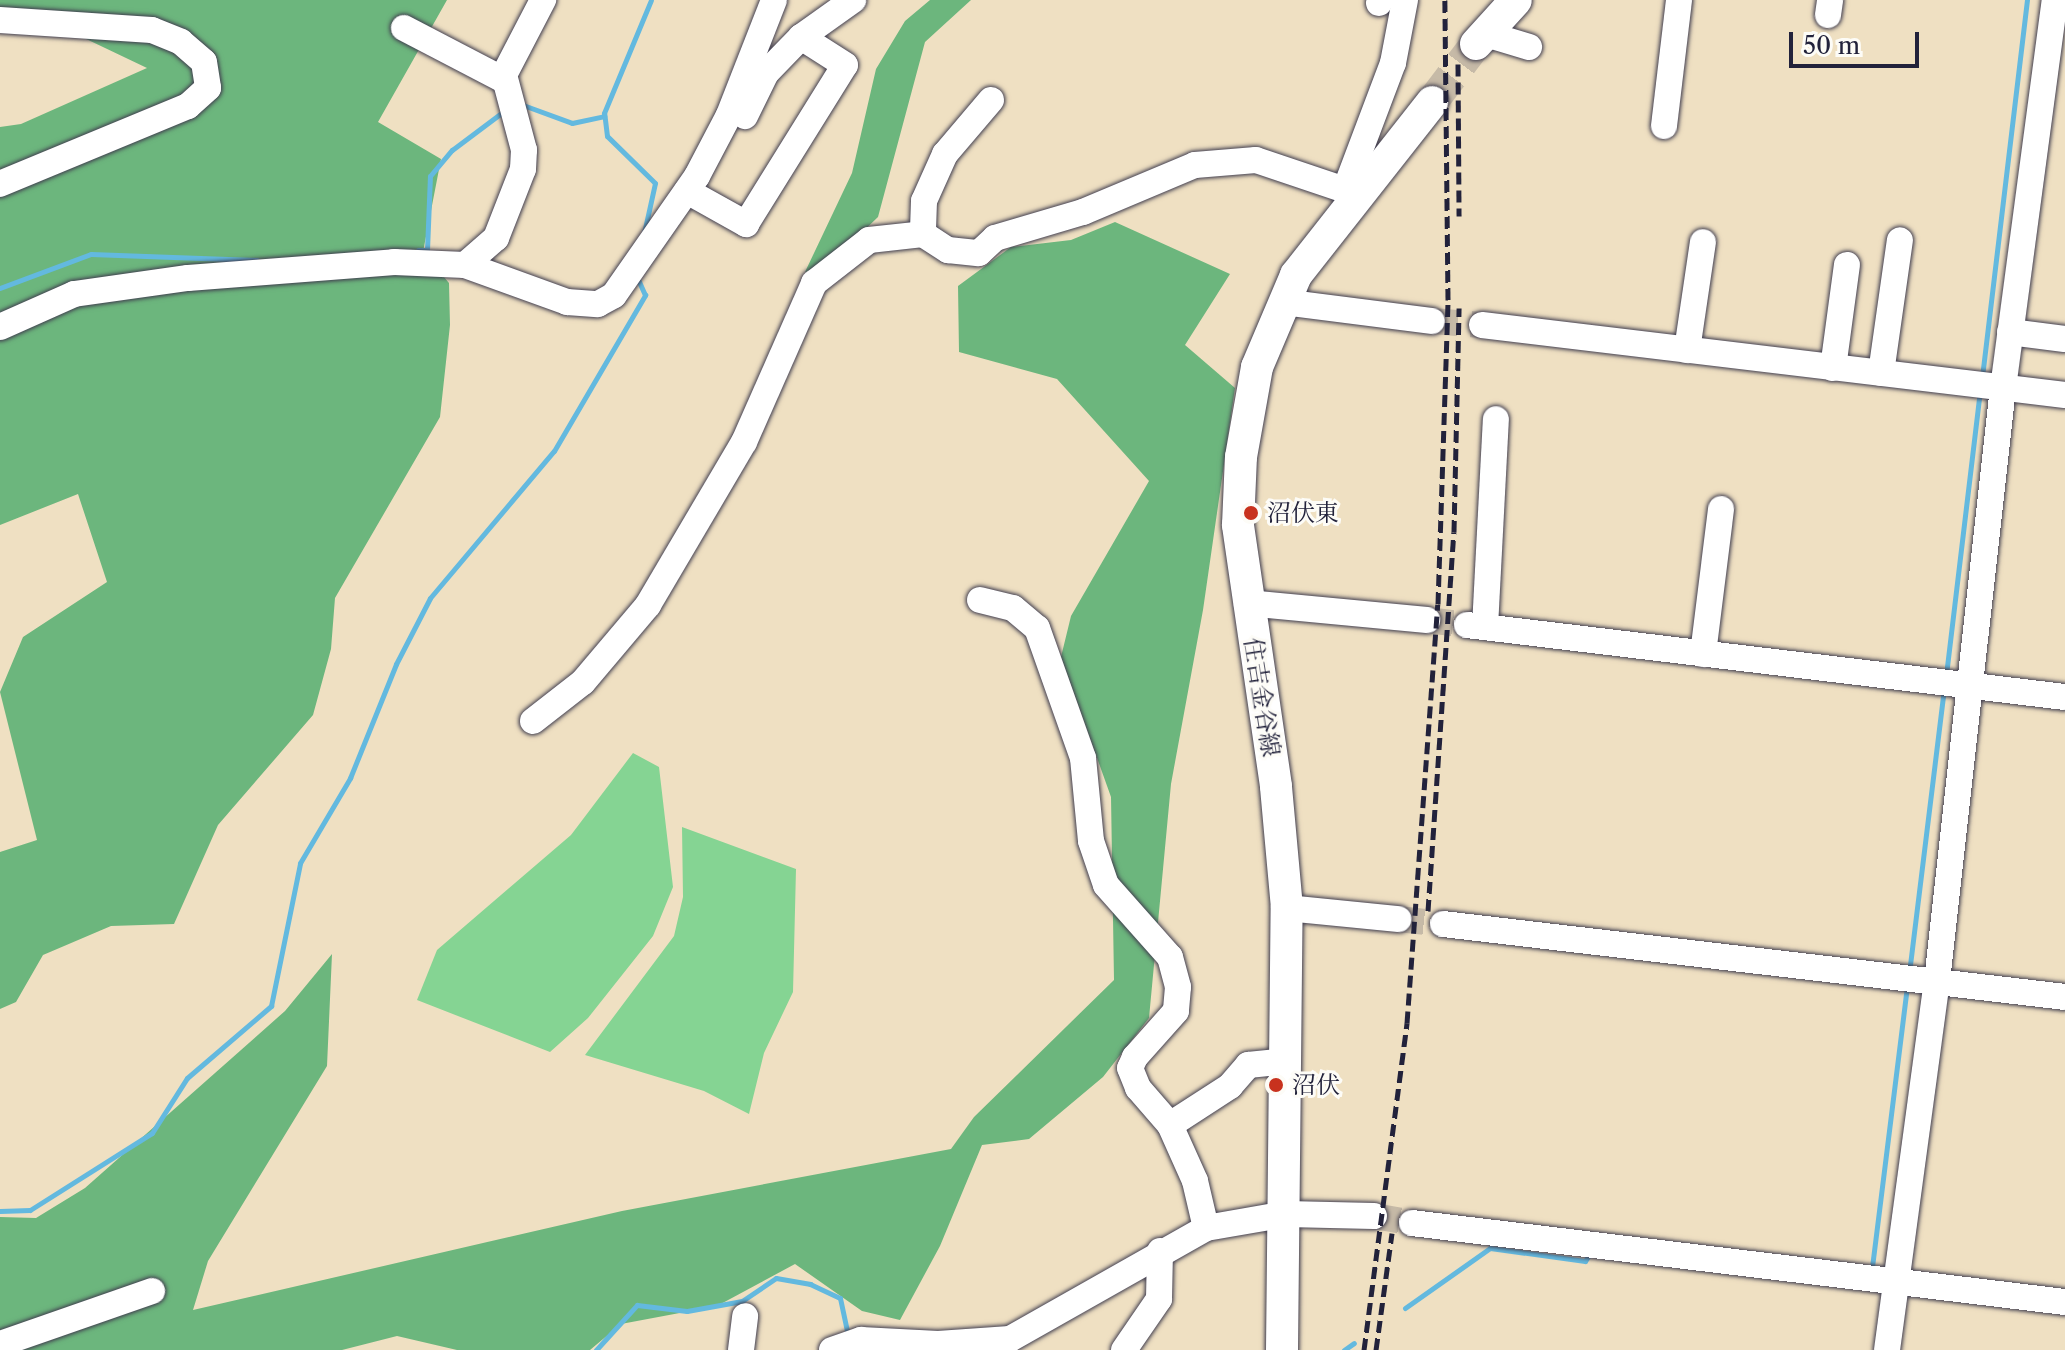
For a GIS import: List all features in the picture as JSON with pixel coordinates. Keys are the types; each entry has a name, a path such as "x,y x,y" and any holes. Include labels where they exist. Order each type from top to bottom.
{"main road":[{"path":"1481,39 1516,0"},
{"name":"住吉金谷線","path":"1282,1350 1288,1061 1287,908 1276,786 1238,525 1241,457 1257,367 1283,302 1350,193 1432,102"}],"street":[{"path":"465,265 496,238 523,169 508,99 519,40 543,0"},
{"path":"695,195 774,0"},
{"path":"0,327 74,294 188,278 394,262 465,265 567,302 598,304 614,295 651,241 695,195 766,73 801,37 853,0"},
{"path":"1664,126 1679,0"},
{"path":"1887,1350 1896,1280 1919,980 1989,387 2010,332 2057,56 2055,0"},
{"path":"533,721 583,682 648,605 744,442 814,283 869,240 923,234 948,250 979,253 995,238 1083,212 1195,165 1256,160 1350,193 1393,63 1388,1"},
{"path":"0,20 152,30 181,42 204,62 208,88 188,106 0,184"},
{"path":"404,28 508,99"},
{"path":"695,195 746,224 845,65 801,37"},
{"path":"1481,39 1529,47"},
{"path":"923,234 924,201 945,154 991,100"},
{"path":"1881,373 1900,240"},
{"path":"1687,350 1703,242"},
{"path":"1833,368 1847,265"},
{"path":"1283,302 1432,321"},
{"path":"1482,325 2065,395"},
{"path":"2010,332 2065,339"},
{"path":"1496,419 1476,626 2065,697"},
{"path":"1703,654 1721,509"},
{"path":"980,600 1013,608 1037,628 1083,758 1091,841 1106,885 1170,957 1178,987 1176,1011 1130,1068 1138,1088 1170,1125 1195,1181 1206,1228"},
{"path":"1247,603 1427,620"},
{"path":"1287,908 1398,919"},
{"path":"1443,924 2065,997"},
{"path":"1170,1125 1230,1086 1248,1065 1288,1061"},
{"path":"832,1350 861,1340 938,1344 1010,1339 1160,1251 1206,1228 1286,1214 1374,1216"},
{"path":"1412,1223 2065,1302"},
{"path":"1124,1350 1159,1299 1160,1251"},
{"path":"0,1344 152,1291"},
{"path":"741,1350 745,1316"}],"green space":[{"path":"0,0 447,0 378,122 441,159 423,252 449,283 450,325 440,417 335,598 331,649 313,715 218,825 174,924 111,926 43,955 16,1002 0,1009 0,852 37,840 0,692 23,637 107,582 78,494 0,525 0,127 21,124 147,68 61,27 0,9"},
{"path":"930,0 971,0 925,42 878,217 827,266 805,272 852,173 876,69 905,21"},
{"path":"1115,222 1230,274 1185,345 1235,388 1203,610 1171,784 1149,1018 1103,1077 1029,1139 982,1145 940,1246 900,1320 862,1311 795,1264 717,1306 621,1324 590,1350 457,1350 397,1336 342,1350 0,1350 0,1217 36,1218 85,1188 285,1011 332,954 327,1066 208,1261 193,1310 622,1211 951,1149 974,1117 1114,980 1111,797 1061,657 1071,616 1149,481 1057,379 959,352 958,286 1011,247 1071,240"},
{"path":"633,753 659,767 673,887 653,936 588,1018 550,1052 417,1000 437,950 571,835"},
{"path":"682,827 796,869 793,992 764,1053 749,1114 704,1091 585,1055 674,936 683,897"}],"waterway":[{"path":"644,233 655,183 607,136 604,113 651,0"},
{"path":"1982,377 2027,0"},
{"path":"523,105 572,123 604,116"},
{"path":"418,250 427,250 430,176 452,150 504,111"},
{"path":"0,288 91,254 257,260"},
{"path":"0,1211 30,1210 152,1133 187,1078 271,1006 300,863 350,778 396,664 430,598 554,451 645,295 638,279"},
{"path":"1946,675 1980,391"},
{"path":"1909,973 1944,689"},
{"path":"1872,1267 1907,986"},
{"path":"1405,1308 1490,1248 1585,1261 1589,1255"},
{"path":"596,1350 637,1305 687,1311 742,1301 776,1278 810,1284 840,1298 847,1331"},
{"path":"1344,1350 1354,1343"}],"tunnel":[{"path":"1432,102 1476,44"},
{"path":"1432,321 1482,325"},
{"path":"1427,620 1467,625"},
{"path":"1398,919 1443,924"},
{"path":"1374,1216 1412,1223"}],"railway":[{"path":"1364,1350 1407,1023 1438,604 1448,300 1445,0"},
{"path":"1458,64 1459,216"},
{"path":"1428,911 1454,532 1459,308"},
{"path":"1376,1350 1392,1233"}],"place":[{"name":"沼伏東","path":"1251,513"},
{"name":"沼伏","path":"1276,1085"}]}
